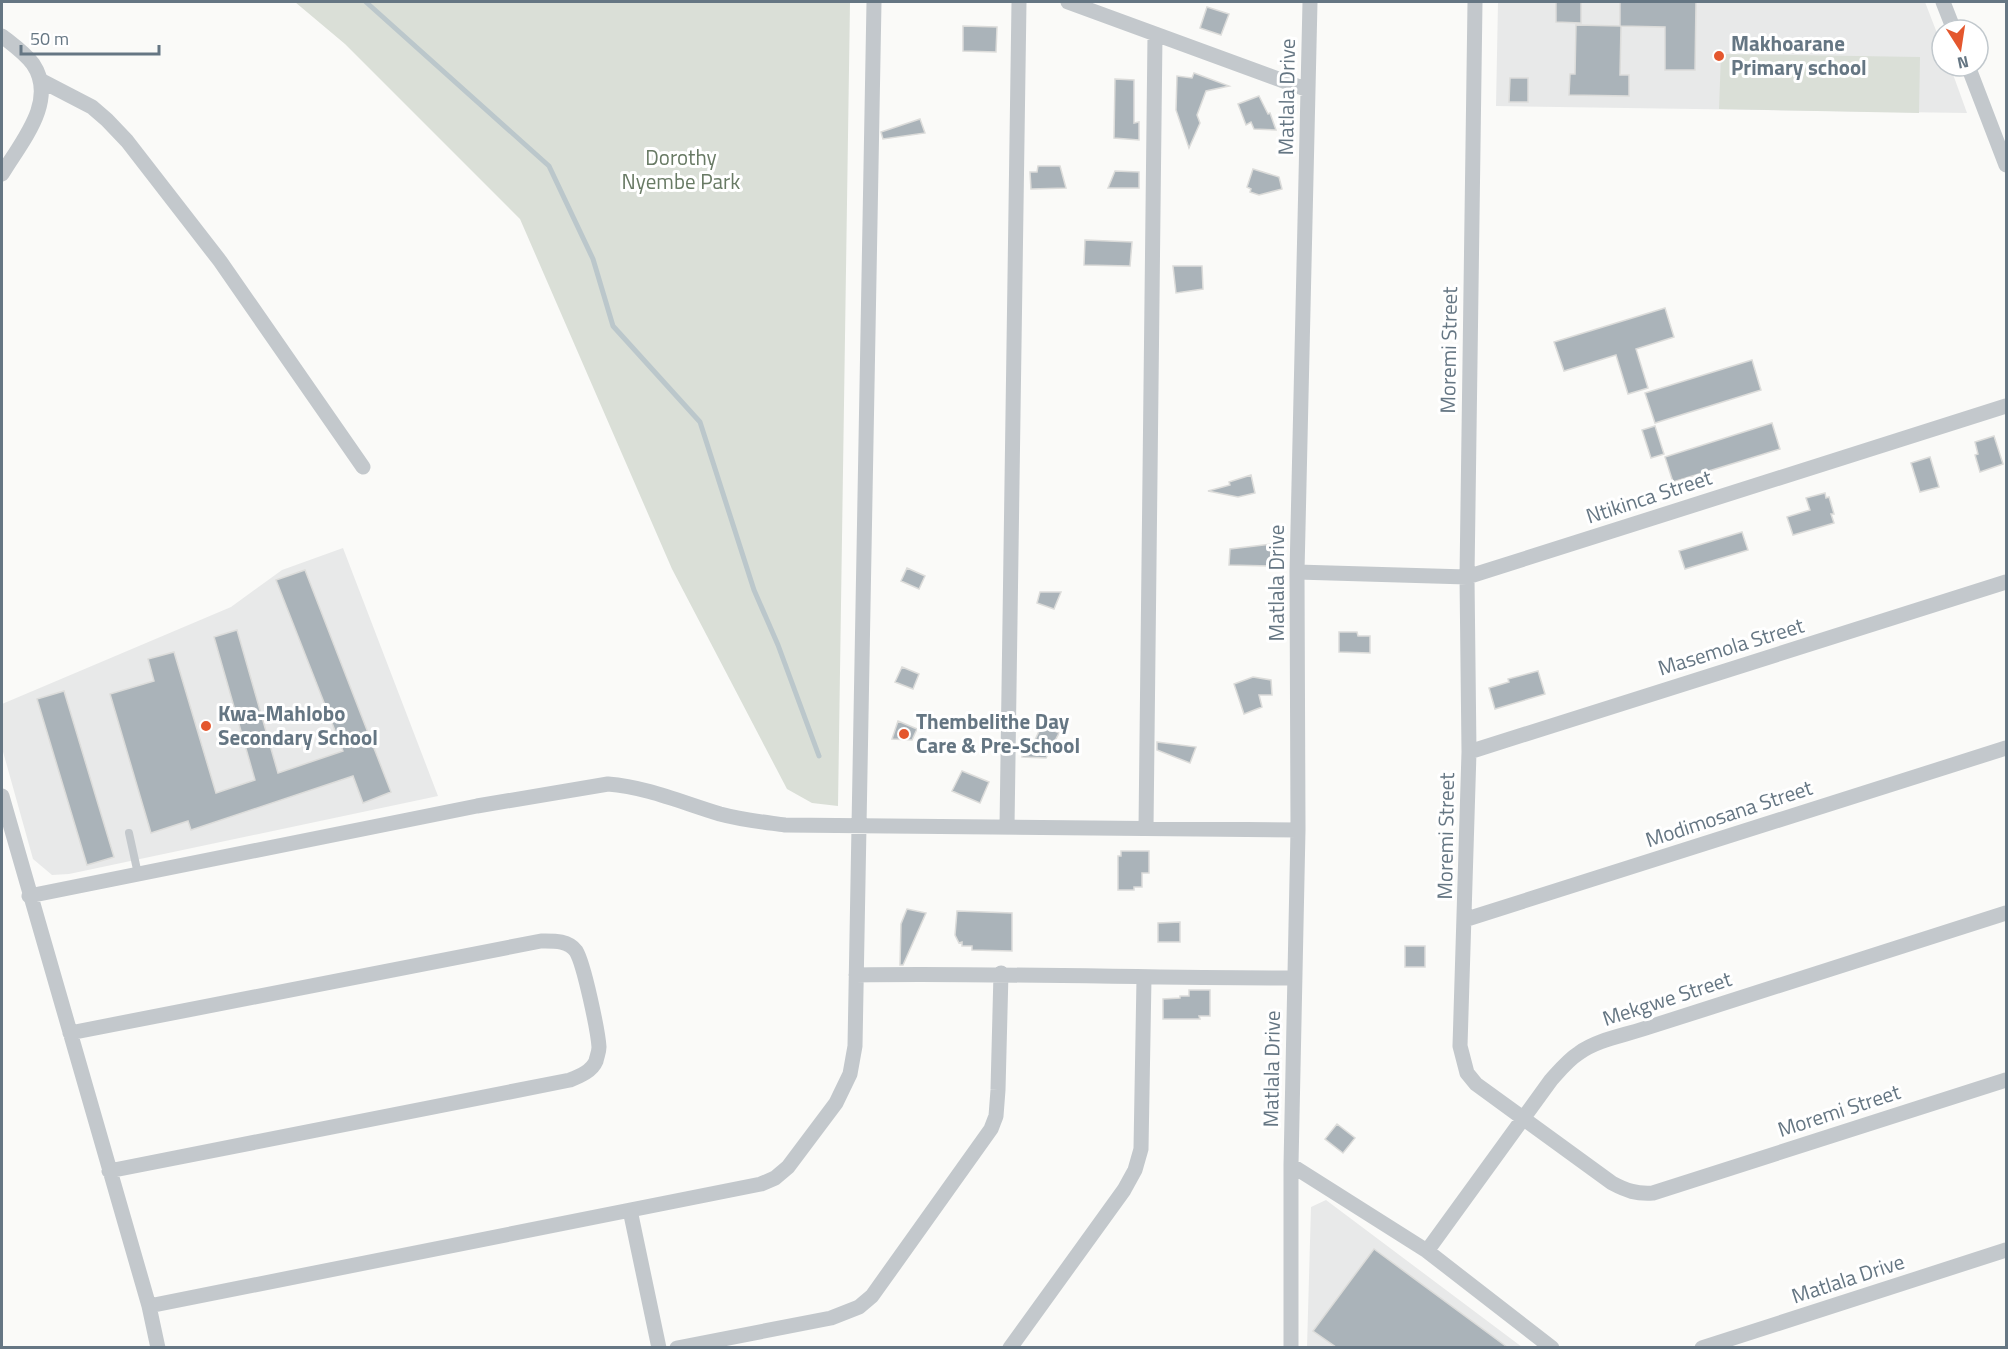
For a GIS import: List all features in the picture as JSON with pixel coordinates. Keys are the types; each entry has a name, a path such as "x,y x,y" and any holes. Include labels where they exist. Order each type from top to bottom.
{"street":[{"path":"150,1306 761,1184 775,1178 788,1167 836,1103 850,1074 855,1046 874,2"},
{"path":"1006,827 1019,2"},
{"path":"1068,2 1308,90"},
{"name":"Matlala Drive","path":"1291,1347 1291,1165 1298,830 1297,572 1310,2"},
{"name":"Moremi Street","path":"1475,2 1467,577 1469,752 1460,1046 1467,1073 1476,1084 1612,1183 1638,1194 1653,1193 2007,1080"},
{"path":"1943,2 1949,18"},
{"path":"1146,828 1155,35"},
{"path":"2,36 31,62 40,80 42,95 41,106 2,174"},
{"path":"1973,78 2007,165"},
{"path":"40,80 92,107 127,141 220,261 363,467"},
{"name":"Ntikinca Street","path":"1297,572 1467,577 2007,406"},
{"name":"Masemola Street","path":"1469,752 2007,582"},
{"name":"Modimosana Street","path":"1464,920 2007,748"},
{"path":"30,896 477,806 608,784 628,786 720,814 785,825 1298,830"},
{"path":"2,796 150,1306 158,1347"},
{"name":"Mekgwe Street","path":"1427,1251 1551,1080 1567,1062 1580,1052 1597,1044 2007,913"},
{"path":"69,1033 541,941 568,944 576,951 582,966 598,1036 599,1051 595,1064 570,1080 109,1171"},
{"path":"856,975 1000,974 1144,978 1295,978"},
{"path":"677,1347 839,1316 859,1308 872,1296 991,1129 996,1116 998,1090 1000,974"},
{"path":"1010,1347 1124,1190 1135,1170 1141,1149 1144,978"},
{"path":"1291,1165 1427,1251 1552,1347"},
{"path":"630,1210 659,1347"},
{"name":"Matlala Drive","path":"1702,1347 2007,1250"}],"lane":[{"path":"129,833 138,874"}],"shaded area":[{"name":"Makhoarane Primary school","path":"1498,2 1925,2 1931,18 1930,78 1954,78 1967,113 1496,106"},
{"name":"Kwa-Mahlobo Secondary School","path":"343,548 438,796 69,874 52,875 33,859 2,748 2,704 231,607 282,570"},
{"path":"1326,1200 1522,1347 1307,1348 1311,1207"}],"green space":[{"name":"Dorothy Nyembe Park","path":"295,2 850,2 838,806 812,803 787,789 672,569 520,219 345,44"},
{"path":"1721,54 1920,57 1919,113 1719,109"}],"building":[{"path":"1556,2 1581,2 1581,23 1556,22"},
{"path":"1620,2 1696,2 1695,70 1665,70 1665,27 1621,26 1620,75 1629,75 1629,96 1569,95 1570,74 1575,74 1576,25 1620,26"},
{"path":"1207,7 1229,14 1221,35 1200,28"},
{"path":"963,26 997,27 996,52 963,51"},
{"path":"1194,73 1229,86 1206,91 1197,115 1200,123 1189,148 1176,110 1177,76 1192,78"},
{"path":"1510,78 1528,78 1528,102 1509,102"},
{"path":"1115,79 1134,80 1134,123 1139,122 1139,140 1114,138"},
{"path":"1259,96 1268,114 1270,113 1276,130 1254,129 1251,122 1246,125 1238,104"},
{"path":"920,119 925,133 883,139 881,132"},
{"path":"1038,166 1060,166 1066,188 1031,189 1030,172 1037,172"},
{"path":"1253,169 1279,177 1282,189 1259,195 1250,192 1251,189 1247,187"},
{"path":"1115,171 1139,172 1139,188 1108,188"},
{"path":"1085,240 1132,242 1130,266 1084,265"},
{"path":"1173,266 1202,266 1203,289 1176,293"},
{"path":"1665,308 1674,337 1636,349 1648,388 1628,394 1616,355 1564,371 1554,342"},
{"path":"1752,360 1761,390 1655,423 1645,393"},
{"path":"1772,423 1780,449 1673,482 1665,457"},
{"path":"1655,426 1664,454 1651,458 1642,430"},
{"path":"1994,436 2003,464 1980,472 1975,455 1978,454 1975,442"},
{"path":"1930,457 1939,487 1920,492 1911,463"},
{"path":"1251,475 1255,493 1238,497 1208,491 1230,485 1229,482"},
{"path":"1825,493 1826,498 1829,497 1834,523 1793,535 1787,517 1810,510 1806,498"},
{"path":"1742,532 1748,550 1685,569 1679,551"},
{"path":"1272,544 1271,566 1229,565 1230,549"},
{"path":"907,568 925,576 919,589 901,581"},
{"path":"305,570 391,792 363,803 353,776 191,830 188,821 151,833 110,694 154,681 148,659 174,652 216,793 255,780 214,637 237,630 278,773 343,751 276,580"},
{"path":"1040,592 1061,592 1054,609 1037,603"},
{"path":"1339,632 1357,632 1358,636 1370,636 1370,653 1339,652"},
{"path":"902,667 919,674 913,689 895,682"},
{"path":"1538,671 1545,694 1495,709 1489,688 1509,682 1508,679"},
{"path":"1253,677 1271,680 1272,695 1259,695 1262,707 1244,714 1234,684"},
{"path":"64,691 114,857 87,865 37,699"},
{"name":"Thembelithe Day Care & Pre-School","path":"898,721 917,729 912,740 892,739"},
{"path":"1042,725 1059,733 1046,758 1022,757 1023,743 1034,742"},
{"path":"1157,742 1196,747 1190,763 1157,750"},
{"path":"962,771 989,782 980,803 952,791"},
{"path":"1121,851 1149,851 1149,873 1142,873 1142,887 1134,887 1134,890 1118,890 1118,856 1121,856"},
{"path":"907,909 926,913 903,965 900,965 901,924"},
{"path":"957,911 1012,913 1012,951 972,950 972,946 962,946 962,942 959,943 955,935"},
{"path":"1180,922 1180,942 1158,942 1158,923"},
{"path":"1405,946 1425,946 1425,967 1405,967"},
{"path":"1189,990 1210,990 1210,1016 1199,1016 1200,1019 1163,1019 1163,999 1189,996"},
{"path":"1337,1124 1355,1138 1343,1153 1325,1139"},
{"path":"1374,1249 1507,1347 1336,1347 1313,1331"}],"waterway":[{"path":"366,2 549,166 593,259 613,326 700,422 754,590 778,645 819,756"}],"place":[{"name":"Makhoarane Primary school","path":"1719,56"},
{"name":"Kwa-Mahlobo Secondary School","path":"206,726"},
{"name":"Thembelithe Day Care & Pre-School","path":"904,734"}]}
